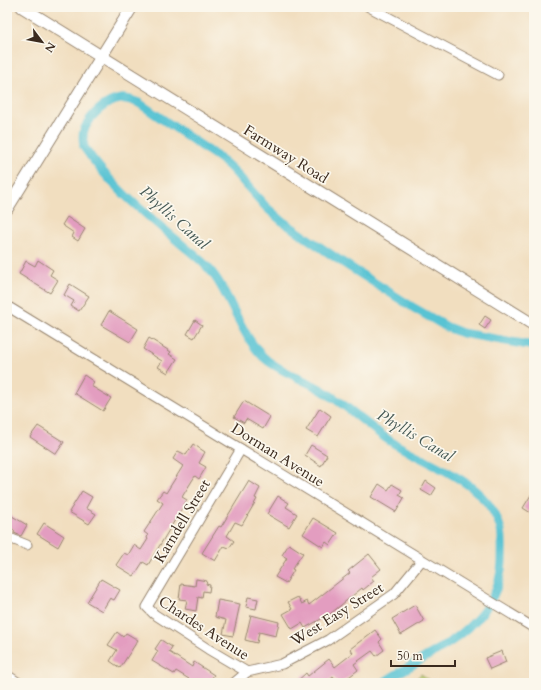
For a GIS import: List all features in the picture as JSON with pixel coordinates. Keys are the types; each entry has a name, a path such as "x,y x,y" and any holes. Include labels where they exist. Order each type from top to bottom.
{"main road":[{"name":"Farmway Road","path":"22,7 534,325"},
{"path":"7,209 132,7"}],"street":[{"path":"369,7 498,75"},
{"name":"Dorman Avenue","path":"7,306 534,628"},
{"name":"Karndell Street","path":"147,607 241,449"},
{"path":"7,537 27,545"},
{"name":"West Easy Street","path":"234,683 247,672 282,664 328,640 394,594 422,560"},
{"name":"Chardes Avenue","path":"147,607 154,614 247,672"},
{"path":"7,675 19,683"}],"green space":[{"path":"421,674 432,683 412,683"}],"building":[{"path":"67,217 85,229 78,241 72,237 74,233 62,225"},
{"path":"38,260 53,270 50,275 58,280 50,293 19,274 26,261 35,266"},
{"path":"70,284 89,296 79,311 71,306 74,301 64,295"},
{"path":"109,311 138,329 130,342 101,325"},
{"path":"485,316 491,320 485,329 479,325"},
{"path":"195,320 202,325 194,338 187,334"},
{"path":"149,338 171,352 169,354 177,359 168,373 158,367 162,361 143,349"},
{"path":"84,375 94,382 91,386 111,398 103,411 74,393"},
{"path":"244,401 270,417 263,429 246,419 244,423 234,417"},
{"path":"320,408 331,416 318,437 306,430"},
{"path":"38,426 64,442 56,454 30,437"},
{"path":"193,444 205,452 199,463 206,467 199,479 195,476 182,497 187,500 148,565 143,562 134,576 116,565 124,553 128,555 134,545 141,550 148,539 148,535 144,532 163,503 157,499 163,491 166,493 183,466 173,459 178,451 186,455"},
{"path":"311,445 327,455 321,466 305,455"},
{"path":"249,481 260,488 255,498 257,499 242,525 235,522 227,536 234,541 229,548 224,546 215,561 202,553 219,526 221,527"},
{"path":"426,481 436,488 431,496 421,490"},
{"path":"379,484 388,490 392,484 402,490 399,495 404,498 396,512 371,497"},
{"path":"534,490 534,515 523,508"},
{"path":"82,491 92,497 86,508 96,514 89,524 69,512"},
{"path":"278,496 289,503 286,507 297,514 289,527 267,514"},
{"path":"7,513 27,525 21,536 14,533 15,531 7,525"},
{"path":"313,518 338,533 330,545 326,542 323,547 303,534"},
{"path":"44,523 64,536 58,547 37,534"},
{"path":"289,544 303,553 292,569 294,570 286,583 275,577 287,558 282,555"},
{"path":"369,554 381,569 371,577 374,581 363,590 362,588 330,614 305,628 302,623 292,629 283,614 292,609 288,602 298,597 302,604 307,601 309,605 350,573 348,571"},
{"path":"101,579 120,590 114,600 110,598 102,611 87,602"},
{"path":"196,579 207,581 206,584 210,585 209,592 203,591 202,598 198,597 196,611 185,609 187,600 179,599 181,584 195,586"},
{"path":"248,597 258,599 256,609 246,607"},
{"path":"218,600 240,604 233,636 223,634 226,620 215,617"},
{"path":"415,605 424,621 401,635 392,619"},
{"path":"251,615 279,622 276,636 259,632 257,643 245,640"},
{"path":"375,630 382,639 379,642 384,650 376,656 372,651 354,664 358,670 341,683 338,683 333,677 326,683 295,683 306,673 308,676 329,659 335,667 353,653 350,649"},
{"path":"117,632 123,637 126,633 138,640 120,668 110,661 117,650 108,645"},
{"path":"161,640 172,647 169,652 192,667 194,662 214,675 208,683 187,683 189,679 176,671 174,674 152,661 158,651 155,649"},
{"path":"502,651 506,662 490,669 485,658"}],"waterway":[{"name":"Phyllis Canal","path":"383,683 460,635 476,620 488,605 499,581 502,562 502,534 494,513 484,499 471,487 455,476 390,441 347,407 314,385 280,369 260,354 246,335 224,291 209,268 125,195 103,172 84,147 84,130 95,113 110,102 123,99 139,103 222,160 266,207 282,221 342,262 414,308 447,327 462,333 534,346"}]}
